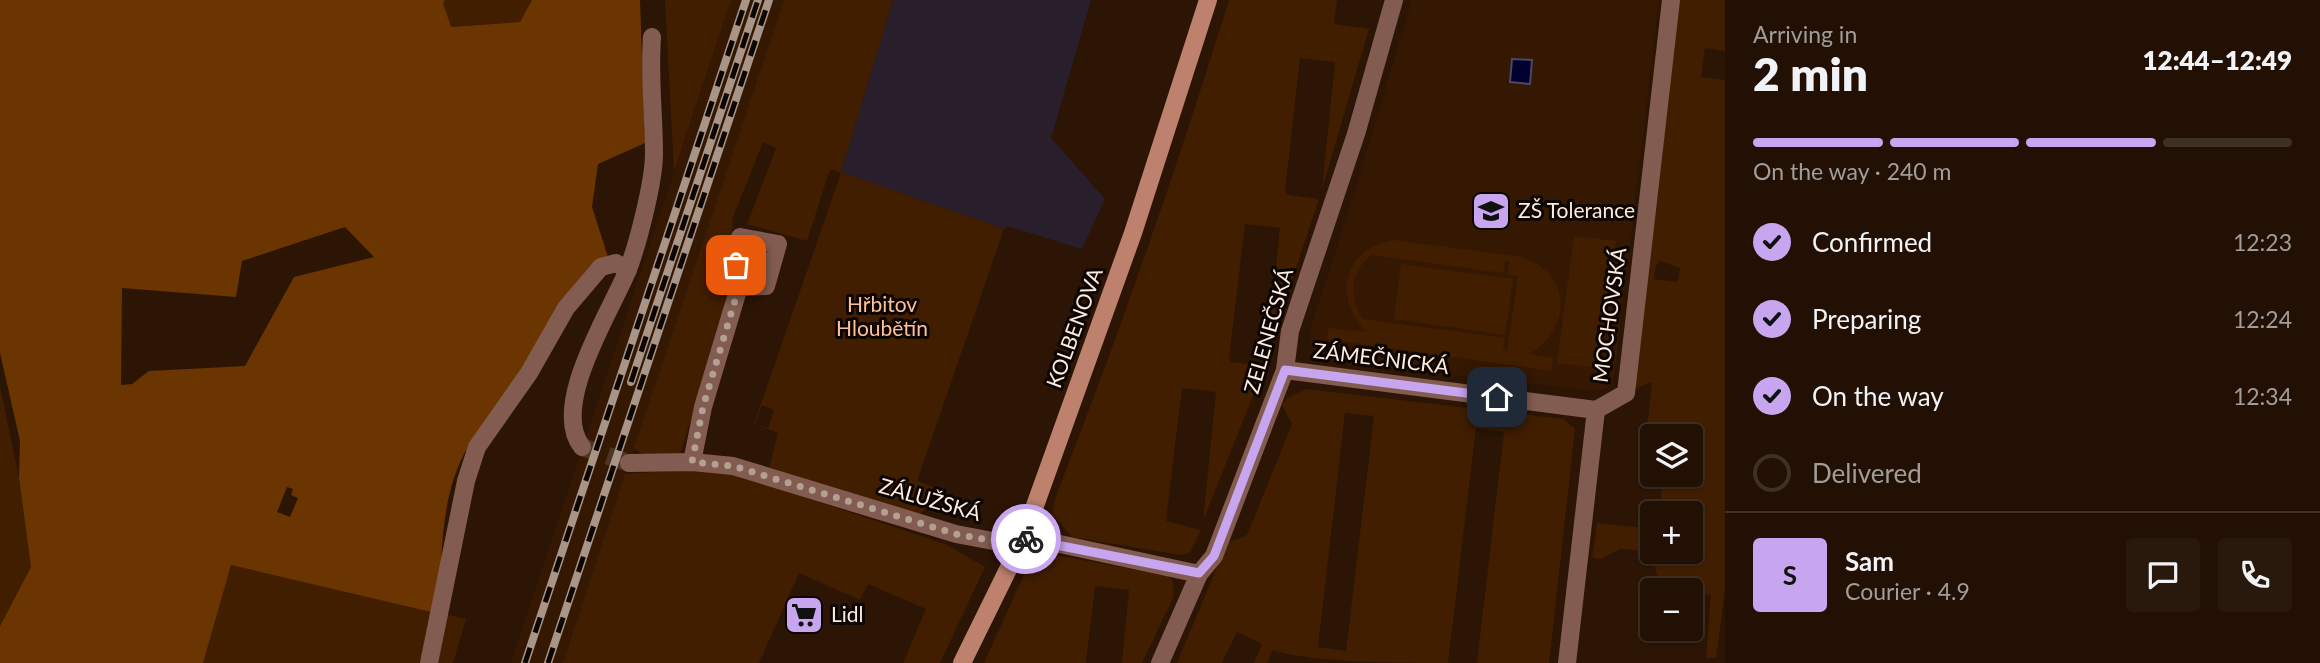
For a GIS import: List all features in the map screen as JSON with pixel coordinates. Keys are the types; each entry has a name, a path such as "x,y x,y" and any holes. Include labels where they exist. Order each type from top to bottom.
{"main road":[{"name":"KOLBENOVA","path":"962,663 1023,539 1133,233 1208,0"}],"street":[{"name":"ZELENEČSKÁ","path":"1160,663 1199,573 1214,556 1285,370 1290,331 1356,134 1394,0"},
{"name":"MOCHOVSKÁ","path":"1567,663 1596,410 1626,393 1671,0"},
{"path":"582,447 576,439 573,427 577,384 628,270 654,157 649,75 652,37"},
{"path":"429,663 466,481 477,447 529,373 566,308 601,267 616,263 628,270"},
{"path":"692,462 703,407 739,287"},
{"name":"ZÁMEČNICKÁ","path":"1285,370 1596,410"},
{"name":"ZÁLUŽSKÁ","path":"629,463 692,462 733,466 956,534 993,541 1023,539 1199,573"}],"shaded area":[{"path":"0,0 445,0 443,3 451,27 520,22 532,0 640,0 645,143 598,164 592,207 609,260 470,444 459,466 446,514 440,614 231,565 203,663 0,663 0,626 31,567 19,478 20,441 0,353","holes":["345,227 374,257 294,277 245,366 149,371 132,384 121,385 122,288 236,297 242,261","287,487 293,489 291,495 298,498 290,517 277,512"]},
{"path":"731,0 784,0 563,663 511,663"},
{"path":"893,0 1091,0 1051,138 1105,199 1082,249 1007,226 1004,229 841,172"},
{"name":"ZŠ Tolerance","path":"1412,0 1659,0 1614,377 1608,387 1596,391 1334,362 1317,356 1310,341 1311,327"}],"green space":[{"path":"445,0 532,0 520,22 450,27 443,3"},
{"path":"665,0 731,0 674,171"},
{"name":"Hřbitov Hloubětín","path":"784,0 893,0 841,172 1004,229 917,481 933,487 930,507 917,515 769,469 778,433 754,424 841,173 830,169 807,241 747,224 776,148 763,142 733,217 725,307 680,455 647,457 634,448","holes":["762,405 774,410 768,428 755,424"]},
{"path":"1229,0 1337,0 1334,24 1369,29 1322,189 1335,62 1300,58 1285,191 1288,195 1319,199 1267,355 1280,228 1245,224 1229,357 1231,362 1265,366 1203,521 1216,392 1182,388 1166,521 1201,530 1190,553 1181,555 1072,537 1052,514 1056,496 1147,249"},
{"path":"1678,0 1725,0 1725,51 1705,48 1701,77 1725,80 1725,589 1716,658 1706,658 1711,595 1703,594 1703,578 1658,578 1654,564 1703,564 1703,501 1661,501 1662,487 1703,487 1703,424 1647,424 1652,382 1633,390","holes":["1660,261 1680,268 1678,282 1654,279 1656,265"]},
{"path":"1574,236 1616,241 1599,368 1557,363"},
{"path":"1393,240 1516,256 1534,263 1548,273 1556,285 1560,314 1544,343 1529,354 1553,358 1552,371 1327,339 1328,328 1366,332 1350,304 1348,277 1354,264 1376,245","holes":["1371,255 1503,273 1505,261 1509,261 1508,274 1518,276 1507,351 1503,351 1505,338 1363,319 1353,294 1355,277 1364,261"]},
{"path":"1401,264 1513,279 1505,335 1394,319"},
{"path":"0,386 19,478 31,567 0,626"},
{"path":"1306,389 1563,419 1575,429 1549,663 1477,663 1504,432 1476,428 1448,662 1451,663 1334,660 1273,650 1267,663 1254,663 1262,644 1237,632 1222,663 1177,663 1227,543 1247,535 1292,424 1282,405 1287,398","holes":["1345,413 1374,416 1346,651 1318,647"]},
{"path":"717,468 945,544 985,567 940,663 903,663 926,609 868,584 860,600 799,573 759,663 563,663 625,474"},
{"path":"1597,523 1640,528 1640,550 1620,549 1600,559 1592,557"},
{"path":"1045,553 1168,576 1173,581 1174,596 1142,663 1122,663 1129,590 1095,586 1086,663 984,663 1030,561"},
{"path":"231,565 466,619 453,663 201,663"}],"water":[{"path":"1512,59 1532,60 1530,84 1510,82"}],"tunnel":[{"path":"582,447 629,463"}],"railway":[{"path":"525,663 746,0"},
{"path":"631,382 758,0"},
{"path":"548,663 769,0"}],"way so far":[{"path":"736,265 739,287 703,407 692,462 733,466 956,534 993,541 1026,539"}],"place":[{"name":"ZŠ Tolerance","path":"1491,211"},
{"name":"Lidl","path":"804,615"}],"route":[{"path":"1026,539 1199,573 1214,556 1285,370 1497,397"}]}
